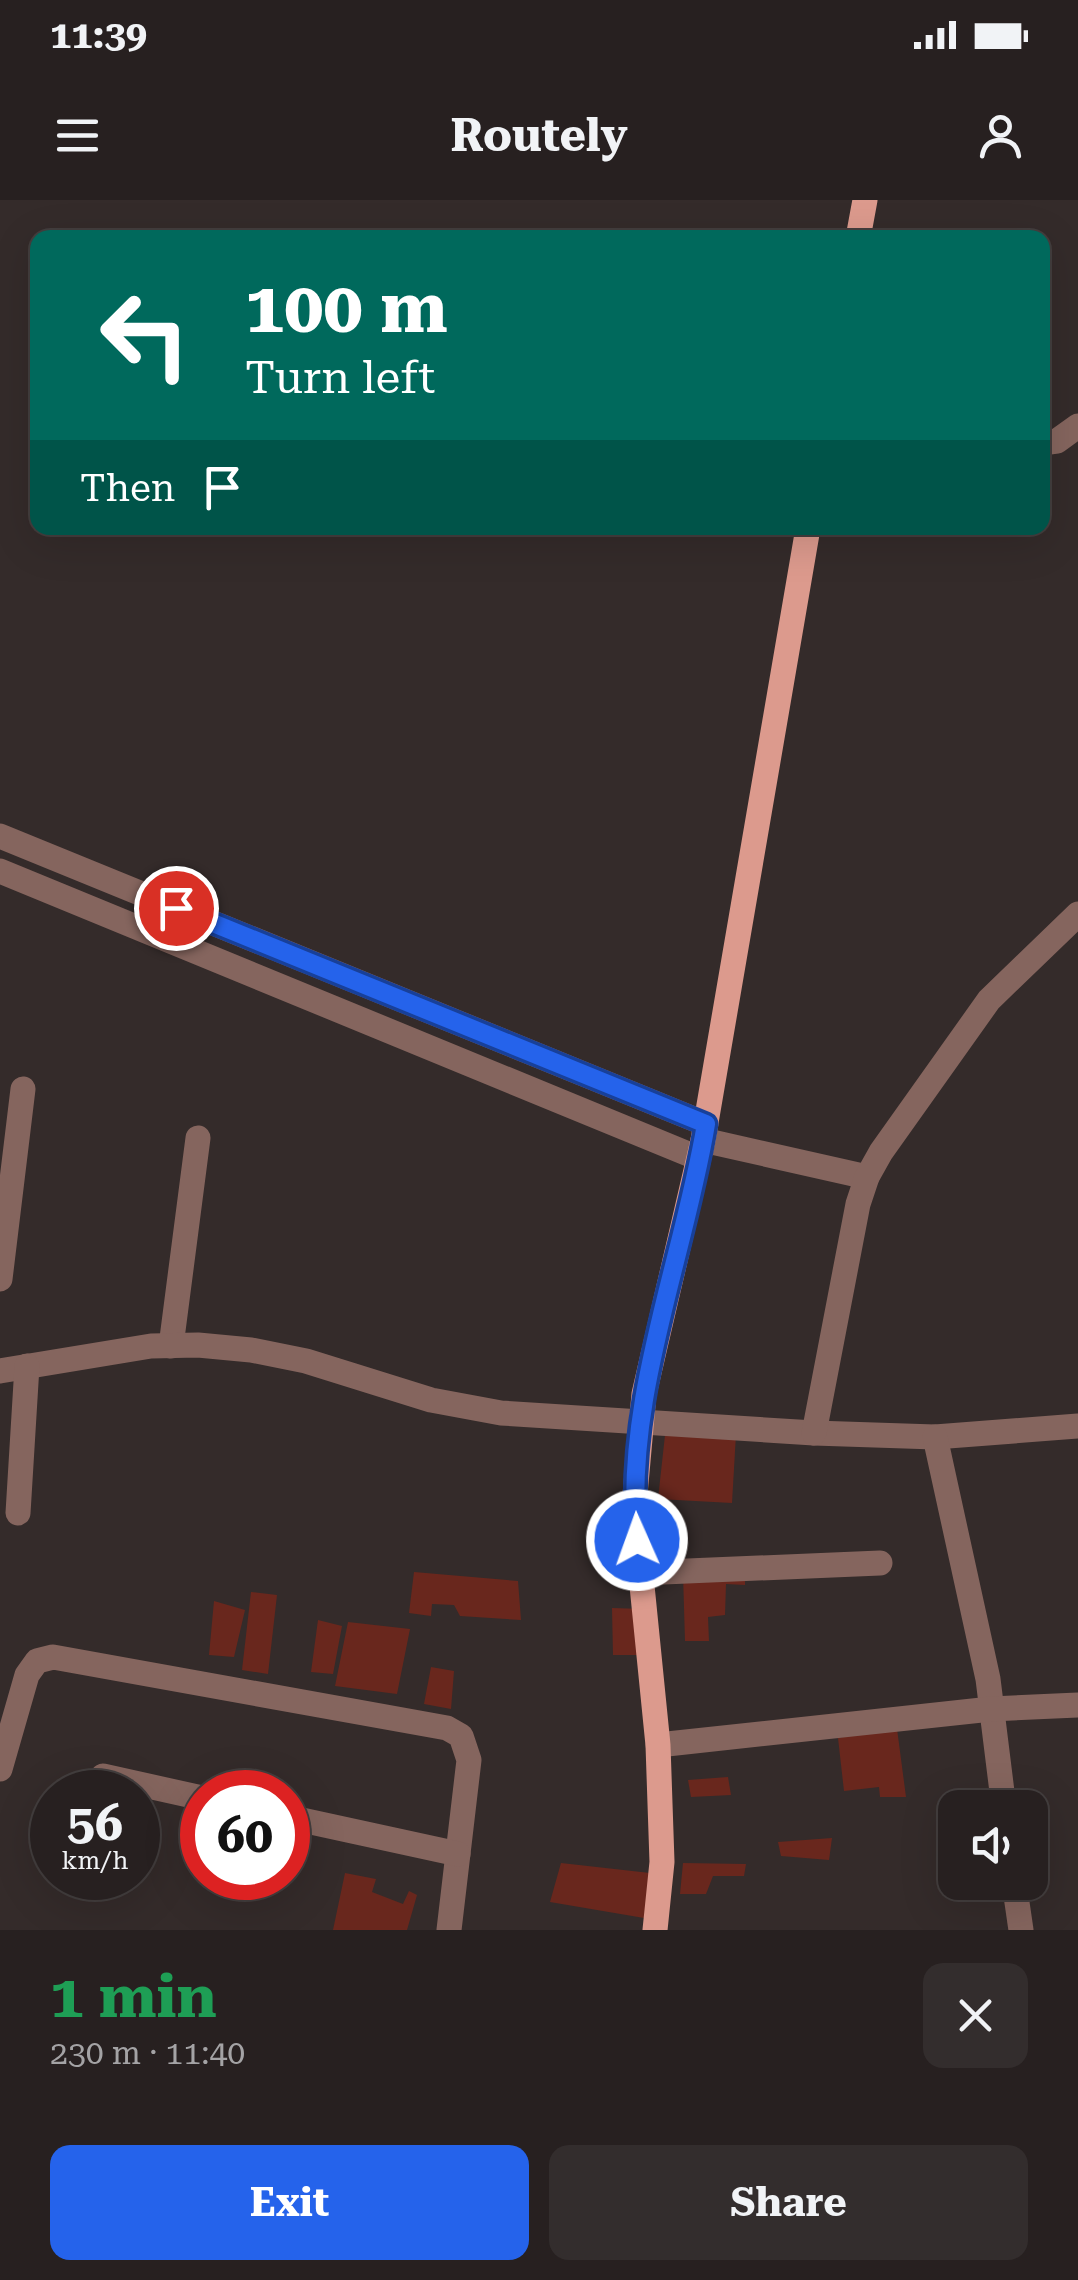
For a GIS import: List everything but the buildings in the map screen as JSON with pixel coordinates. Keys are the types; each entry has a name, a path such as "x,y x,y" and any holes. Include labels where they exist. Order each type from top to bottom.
{"main road":[{"path":"859,230 864,200"},
{"path":"655,1930 662,1862 658,1745 634,1506 644,1394 702,1141 807,535"}],"street":[{"path":"1050,441 1078,426"},
{"path":"0,836 702,1141"},
{"path":"0,871 702,1141 867,1176"},
{"path":"814,1434 858,1204 867,1176 989,1000 1078,914"},
{"path":"0,1278 22,1089"},
{"path":"171,1346 198,1138"},
{"path":"0,1371 171,1346 252,1350 306,1361 471,1408 641,1423 935,1438 1078,1426"},
{"path":"18,1513 27,1366"},
{"path":"935,1438 988,1679 1002,1790"},
{"path":"640,1573 880,1563"},
{"path":"0,1769 7,1719 26,1675 38,1662 53,1657 447,1728 461,1736 469,1760 449,1930"},
{"path":"658,1745 991,1709 1078,1705"},
{"path":"310,1822 458,1854"},
{"path":"1016,1900 1020,1930"}],"route":[{"path":"176,908 706,1124 644,1394 634,1506 637,1540"}]}
